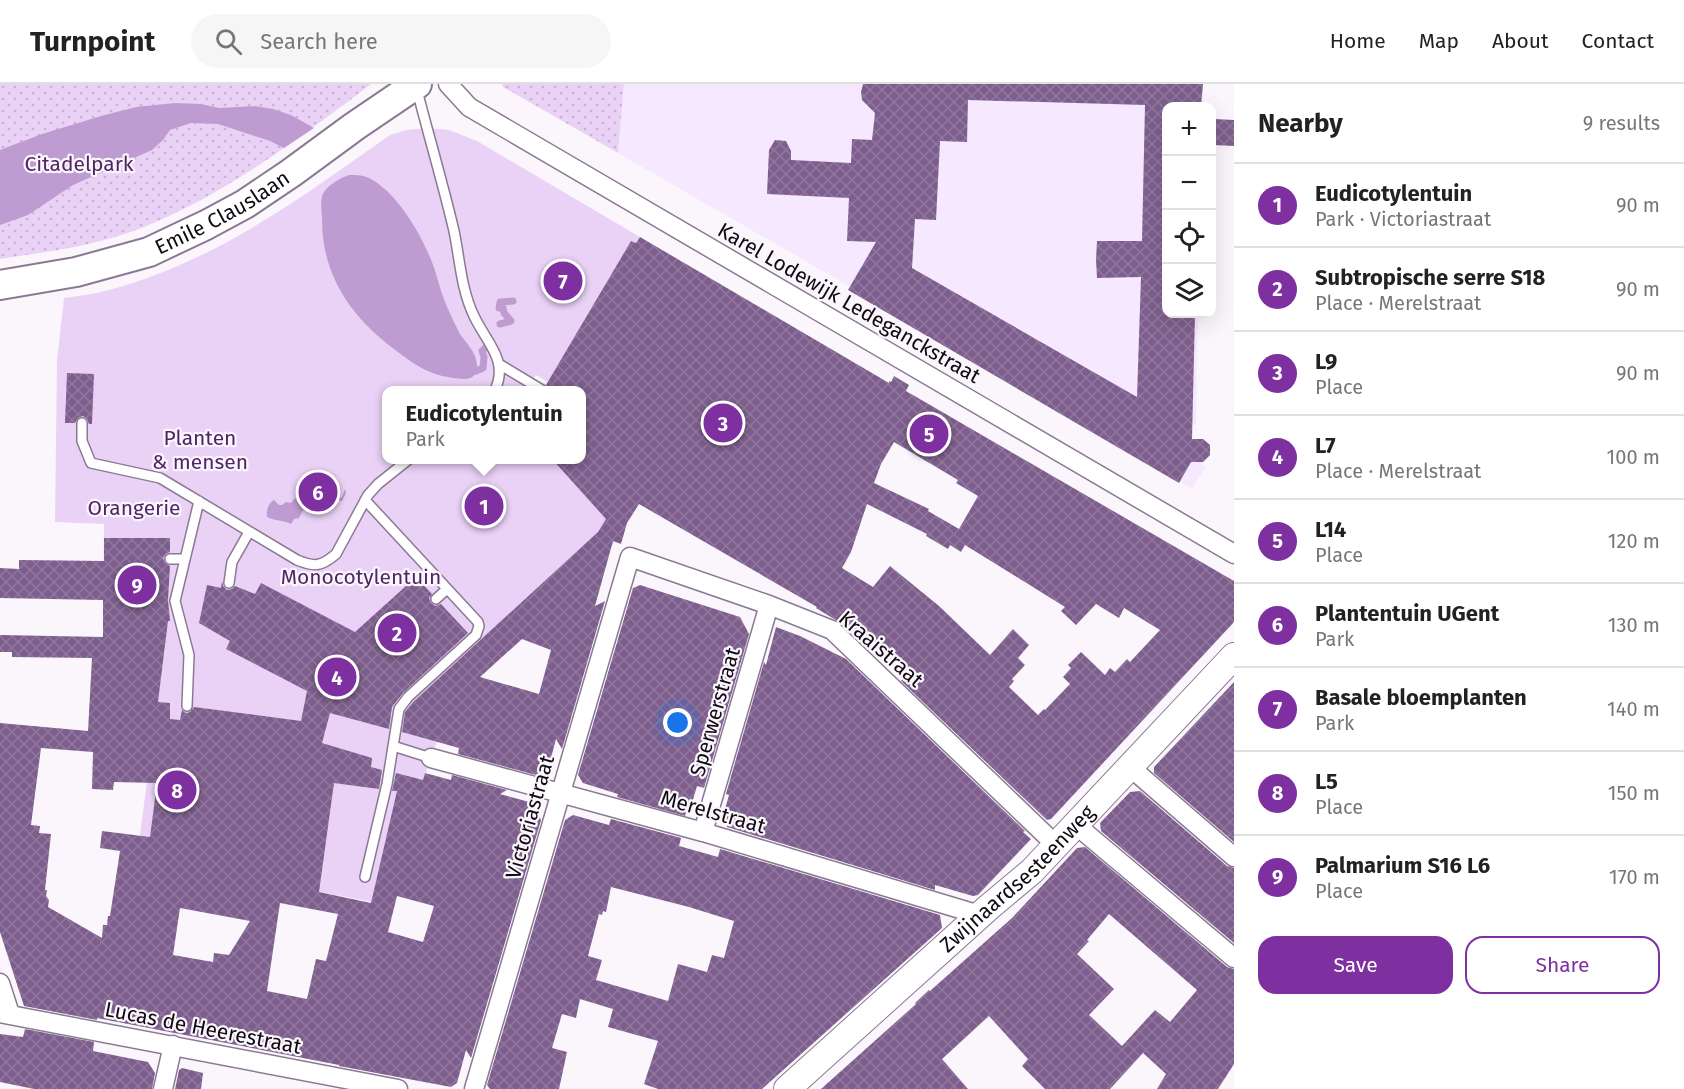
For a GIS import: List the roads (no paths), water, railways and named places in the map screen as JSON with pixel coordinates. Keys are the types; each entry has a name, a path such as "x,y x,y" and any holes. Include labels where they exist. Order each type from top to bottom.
{"main road":[{"name":"Emile Clauslaan","path":"0,285 76,272 149,252 206,225 273,185 416,84"}],"street":[{"name":"Karel Lodewijk Ledeganckstraat","path":"448,84 469,107 1234,554"},
{"name":"Kraaistraat","path":"630,557 769,605 832,630 1057,846"},
{"name":"Victoriastraat","path":"474,1089 630,557"},
{"name":"Sperwerstraat","path":"703,832 769,605"},
{"name":"Zwijnaardsesteenweg","path":"787,1089 1032,871 1234,656"},
{"name":"Merelstraat","path":"431,758 703,832 980,915"},
{"path":"1130,767 1234,858"},
{"path":"1076,825 1234,958"},
{"path":"0,983 5,1014"},
{"name":"Lucas de Heerestraat","path":"5,1014 398,1089"},
{"path":"163,1089 173,1045"}],"lane":[{"path":"416,84 453,230 466,295 474,317 497,356 500,378 497,386"},
{"path":"499,364 535,386"},
{"path":"82,423 82,441 91,463 160,478 297,560 309,564 317,565 328,562 336,555 365,500 378,484 402,464"},
{"path":"365,500 478,622 479,631 402,703 399,709 387,784 365,877"},
{"path":"187,706 189,656 175,601 199,501"},
{"path":"229,583 232,562 249,532"},
{"path":"170,559 185,559"},
{"path":"436,599 447,589"},
{"path":"393,746 431,758"}],"waterway":[{"path":"500,324 511,321 503,308 499,308 500,302 513,301"},
{"path":"476,371 483,368 482,351 485,348"}],"place":[{"name":"Basale bloemplanten","path":"563,281"},
{"name":"L9","path":"723,423"},
{"name":"L14","path":"929,434"},
{"name":"Plantentuin UGent","path":"318,492"},
{"name":"Eudicotylentuin","path":"484,506"},
{"name":"Palmarium S16 L6","path":"137,585"},
{"name":"Subtropische serre S18","path":"397,633"},
{"name":"L7","path":"337,677"},
{"name":"L5","path":"177,790"}],"park label":[{"name":"Citadelpark","path":"79,164"},
{"name":"Planten & mensen","path":"200,450"},
{"name":"Orangerie","path":"134,508"},
{"name":"Monocotylentuin","path":"361,577"}]}
